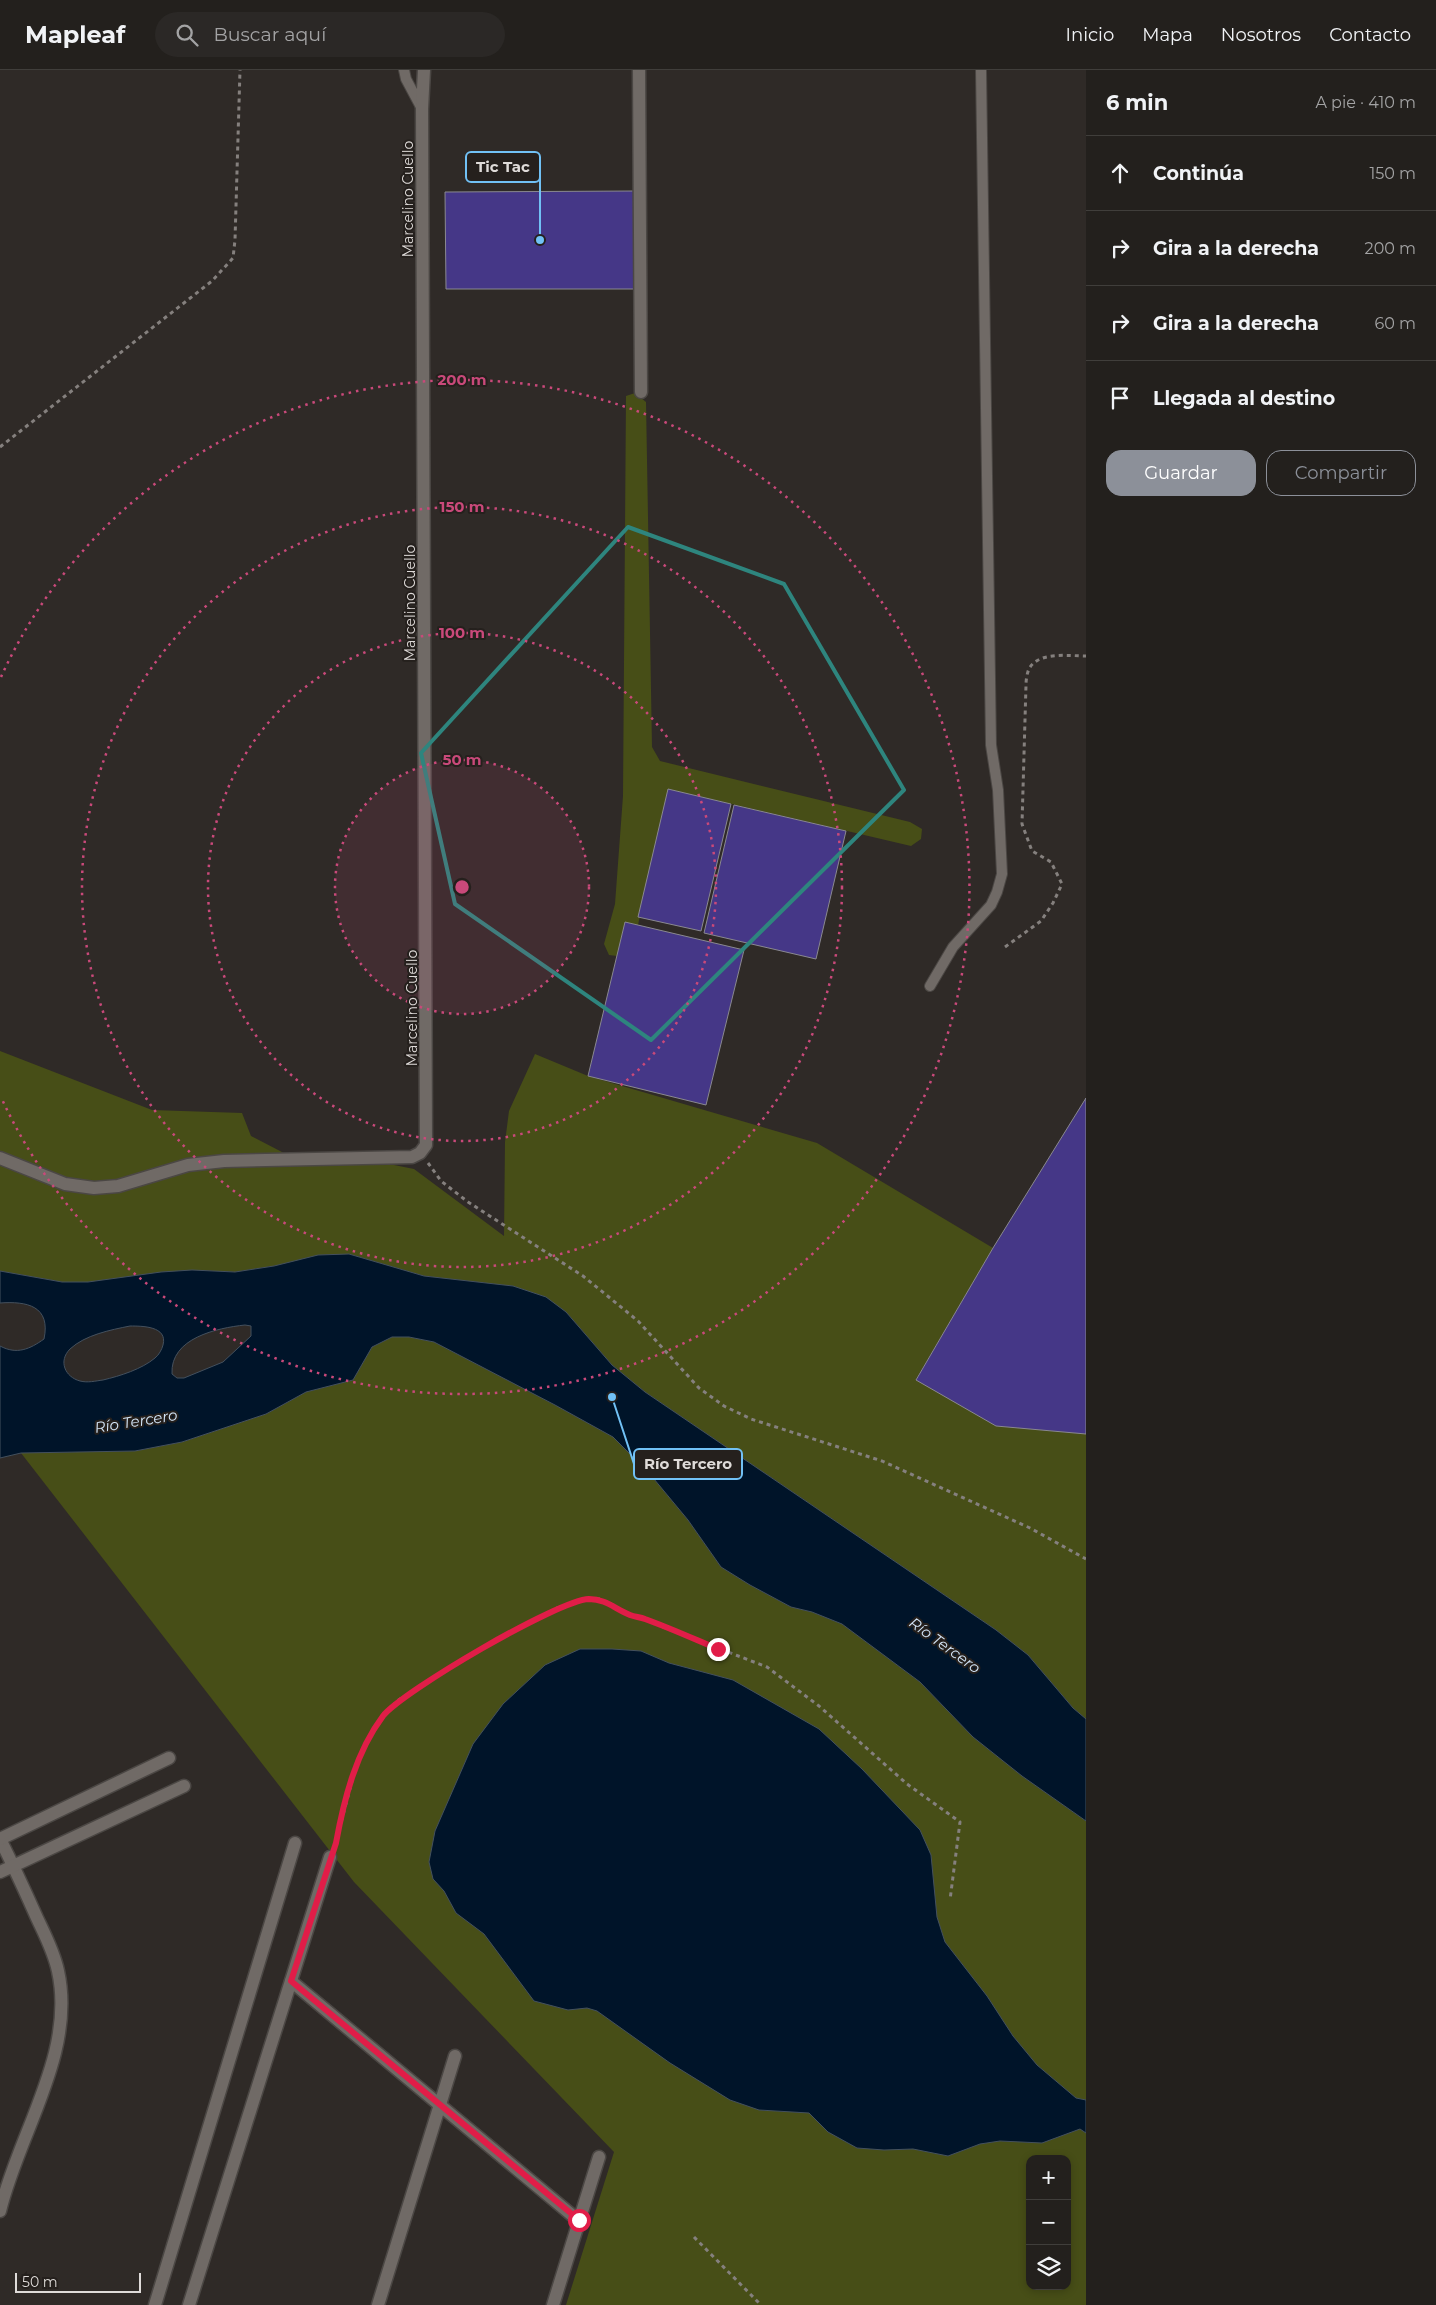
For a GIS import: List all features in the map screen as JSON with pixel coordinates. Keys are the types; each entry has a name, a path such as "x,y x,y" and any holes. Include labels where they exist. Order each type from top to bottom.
{"street":[{"name":"Marcelino Cuello","path":"420,1153 426,1145 427,1137 422,109 424,70"},
{"path":"639,70 641,392"},
{"path":"0,1158 65,1184 94,1188 118,1186 188,1165 224,1161 412,1156 420,1153"},
{"path":"0,2211 3,2182 55,2056 62,2025 63,2008 62,1989 52,1950 0,1839 169,1758"},
{"path":"0,1872 184,1786"},
{"path":"155,2305 295,1843"},
{"path":"189,2305 330,1857"},
{"path":"291,1981 579,2220"},
{"path":"378,2305 455,2056"},
{"path":"553,2305 599,2157"}],"lane":[{"path":"404,70 406,79 422,109"},
{"path":"930,986 953,947 991,906 1002,874 998,790 990,745 981,70"}],"path":[{"path":"0,447 212,281 233,258 240,70"},
{"path":"1005,946 1041,921 1053,903 1062,884 1051,862 1032,851 1022,824 1028,670 1034,661 1050,657 1086,656"},
{"path":"420,1153 441,1181 468,1202 583,1276 638,1321 699,1388 724,1406 751,1419 882,1461 1030,1528 1086,1559"},
{"path":"330,1857 356,1766 370,1737 384,1716 397,1702 483,1648 556,1608 577,1600 600,1599 630,1615 644,1618 767,1667 819,1706 907,1784 960,1822 950,1900"},
{"path":"694,2237 761,2305"}],"highlighted area":[{"path":"628,527 784,584 904,790 651,1040 455,904 421,753"}],"green space":[{"path":"635,393 646,402 652,747 660,761 910,822 922,829 921,839 911,846 668,789 638,925 625,922 617,956 609,955 604,944 615,904 623,796 626,396"},
{"path":"0,1051 152,1110 242,1113 251,1136 307,1165 348,1163 394,1165 414,1169 504,1236 505,1142 509,1111 535,1054 588,1076 817,1143 993,1248 916,1379 996,1426 1086,1434 1086,1719 1073,1708 1028,1655 996,1630 645,1392 612,1365 566,1312 513,1286 424,1276 349,1254 235,1272 192,1270 88,1282 62,1282 0,1271"},
{"path":"392,1337 409,1337 434,1342 613,1437 649,1473 688,1520 721,1567 791,1607 812,1612 842,1624 920,1682 973,1737 1022,1776 1086,1821 1086,2305 566,2305 614,2152 354,1882 21,1453 135,1451 182,1442 266,1414 306,1392 353,1380 372,1347"}],"water":[{"path":"349,1254 424,1276 513,1286 546,1297 566,1312 612,1365 645,1392 996,1630 1028,1655 1073,1708 1086,1719 1086,1821 1022,1776 973,1737 920,1682 842,1624 812,1612 791,1607 721,1567 688,1520 649,1473 613,1437 434,1342 409,1337 392,1337 372,1347 353,1380 306,1392 266,1414 182,1442 135,1451 21,1453 0,1458 0,1346 6,1349 23,1350 34,1346 44,1339 45,1328 44,1319 35,1308 19,1303 0,1303 0,1271 62,1282 88,1282 161,1272 192,1270 235,1272 274,1266 318,1255","holes":["245,1325 251,1326 251,1336 223,1362 184,1378 177,1378 172,1374 173,1362 187,1343 209,1332","130,1326 153,1328 162,1334 164,1339 162,1348 158,1355 150,1362 137,1369 103,1380 86,1382 70,1376 64,1363 64,1358 70,1349 83,1340 98,1334"]},
{"path":"580,1649 641,1651 669,1663 733,1680 819,1729 862,1769 920,1830 931,1855 937,1917 945,1942 987,1996 1013,2036 1037,2065 1076,2098 1086,2100 1086,2133 1080,2129 1042,2143 1000,2141 980,2144 948,2156 913,2149 884,2150 857,2148 828,2132 809,2113 759,2110 730,2100 670,2063 597,2011 587,2008 568,2010 534,2001 484,1934 456,1913 444,1891 433,1879 429,1862 435,1831 473,1744 503,1704 545,1665"}],"building":[{"path":"634,191 634,289 446,289 445,192"},
{"path":"668,789 731,804 701,931 638,917"},
{"path":"734,805 846,831 816,959 704,933"},
{"path":"625,922 744,950 706,1105 588,1076"},
{"path":"1086,1098 1086,1434 996,1426 916,1380 993,1248"}],"place":[{"name":"Tic Tac","path":"540,240"},
{"name":"Río Tercero","path":"612,1397"}],"route":[{"path":"579,2220 291,1981 336,1843 346,1796 356,1766 370,1737 384,1716 397,1702 483,1648 556,1608 577,1600 600,1599 630,1615 644,1618 718,1649"}]}
